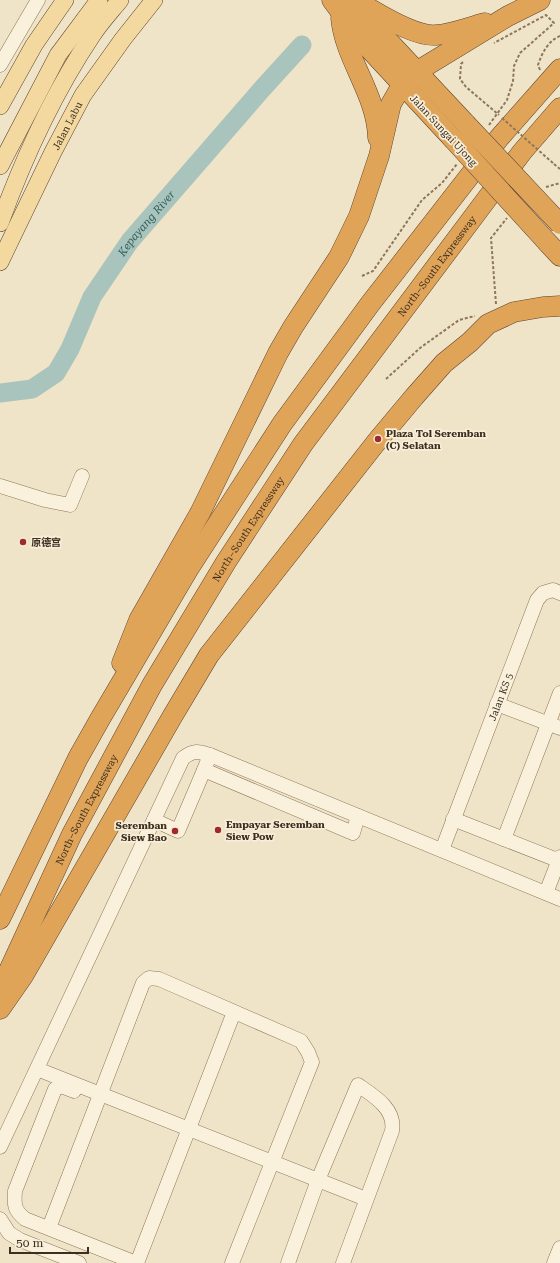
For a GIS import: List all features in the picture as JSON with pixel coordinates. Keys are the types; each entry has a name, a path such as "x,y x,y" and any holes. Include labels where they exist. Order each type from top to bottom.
{"highway":[{"path":"100,719 139,620 200,513 292,327 338,257 359,216 379,156 391,104 409,78 508,16 540,0"},
{"path":"379,156 376,116 369,95 350,51 349,9 424,34 435,35 508,16"},
{"name":"Jalan Sungai Ujong","path":"349,9 364,43 409,78 459,132 554,249"},
{"path":"0,919 78,758 100,719 189,568 282,424 375,298 499,138 560,69"},
{"name":"North–South Expressway","path":"0,990 72,834 152,685 226,562 303,444 522,152 560,108"},
{"path":"522,152 560,120"},
{"name":"Jalan Sungai Ujong","path":"459,132 560,224"},
{"path":"0,1009 23,976 208,655 378,440 444,363 470,342 488,324 514,312 554,309"}],"main road":[{"path":"0,106 34,45 65,0"},
{"path":"0,166 58,55 99,0"},
{"path":"0,223 13,187 53,102 94,33 120,0"},
{"name":"Jalan Labu","path":"0,262 53,152 83,95 123,39 154,0"}],"street":[{"path":"0,66 38,0"},
{"path":"0,486 45,500 70,505 82,476"},
{"name":"Jalan KS 5","path":"442,850 537,600 543,593 553,590 560,593"},
{"path":"504,839 554,726 560,693"},
{"path":"497,704 554,726"},
{"path":"0,1147 183,758 191,752 201,752 210,755 560,898"},
{"path":"154,820 178,831 210,755"},
{"path":"204,770 353,833 358,816"},
{"path":"453,819 560,859 546,893"},
{"path":"49,1228 143,983 149,978 159,979 301,1041 312,1062 232,1263"},
{"path":"234,1012 189,1129 136,1263 25,1219 17,1213 14,1201 15,1191 55,1089 61,1086 99,1097 189,1129 366,1199"},
{"path":"37,1069 99,1097"},
{"path":"288,1263 318,1180 358,1085 380,1101 390,1114 394,1123 344,1263"},
{"path":"0,1219 10,1233 20,1240 79,1263"},
{"path":"554,1263 560,1248"}],"path":[{"path":"489,125 507,100 513,81 514,66 520,53 554,23 546,15 492,44"},
{"path":"546,84 538,65 542,53 554,38 560,36"},
{"path":"465,59 461,64 460,79 466,87 497,114"},
{"path":"502,118 560,169"},
{"path":"362,276 373,271 422,200 442,183 461,160"},
{"path":"545,187 560,183"},
{"path":"496,311 491,238 511,213"},
{"path":"386,379 420,348 459,320 481,314"}],"waterway":[{"name":"Kepayang River","path":"0,393 32,389 56,373 70,349 92,297 130,241 302,45"}],"place":[{"name":"Plaza Tol Seremban (C) Selatan","path":"378,439"},
{"name":"原德宫","path":"23,542"},
{"name":"Empayar Seremban Siew Pow","path":"218,830"},
{"name":"Seremban Siew Bao","path":"175,831"}]}
